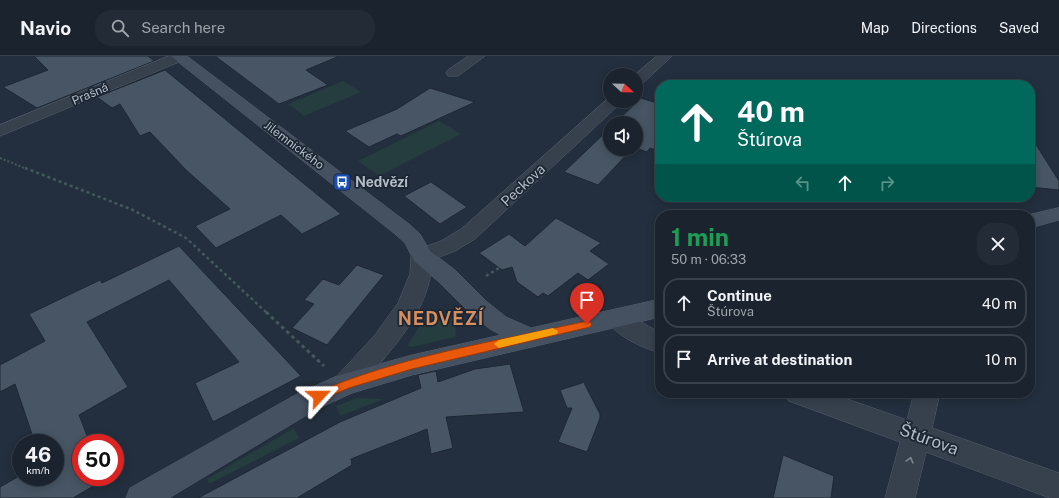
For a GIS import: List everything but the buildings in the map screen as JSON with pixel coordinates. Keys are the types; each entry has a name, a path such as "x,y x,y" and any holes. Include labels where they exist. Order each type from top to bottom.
{"street":[{"name":"Prašná","path":"0,131 179,56"},
{"name":"Jilemnického","path":"179,56 402,229 413,240 422,256 444,274 490,317 527,337"},
{"path":"453,73 478,56"},
{"path":"643,76 665,56"},
{"name":"Peckova","path":"422,256 455,243 473,230 607,108"},
{"path":"1035,220 1059,214"},
{"path":"346,384 389,333 409,304 421,277 422,256"},
{"path":"141,498 306,402 346,384 412,364 655,309"},
{"path":"616,318 638,333 655,341"},
{"name":"Štúrova","path":"812,398 1059,487"},
{"path":"900,498 926,398"}],"path":[{"path":"0,158 133,210 186,238 346,384"},
{"path":"486,276 499,268"}],"green space":[{"path":"343,81 361,92 304,116 288,104"},
{"path":"439,121 461,134 379,176 358,161"},
{"path":"440,311 451,317 456,328 455,337 411,347 407,346 427,314"},
{"path":"357,398 384,399 340,416 336,406"},
{"path":"294,428 299,438 209,484 207,479"}],"slow traffic":[{"path":"499,344 553,331"}],"place":[{"name":"Nedvězí","path":"342,182"}],"district":[{"name":"NEDVĚZÍ","path":"441,319"}],"route":[{"path":"319,396 346,384 412,364 587,324"}]}
